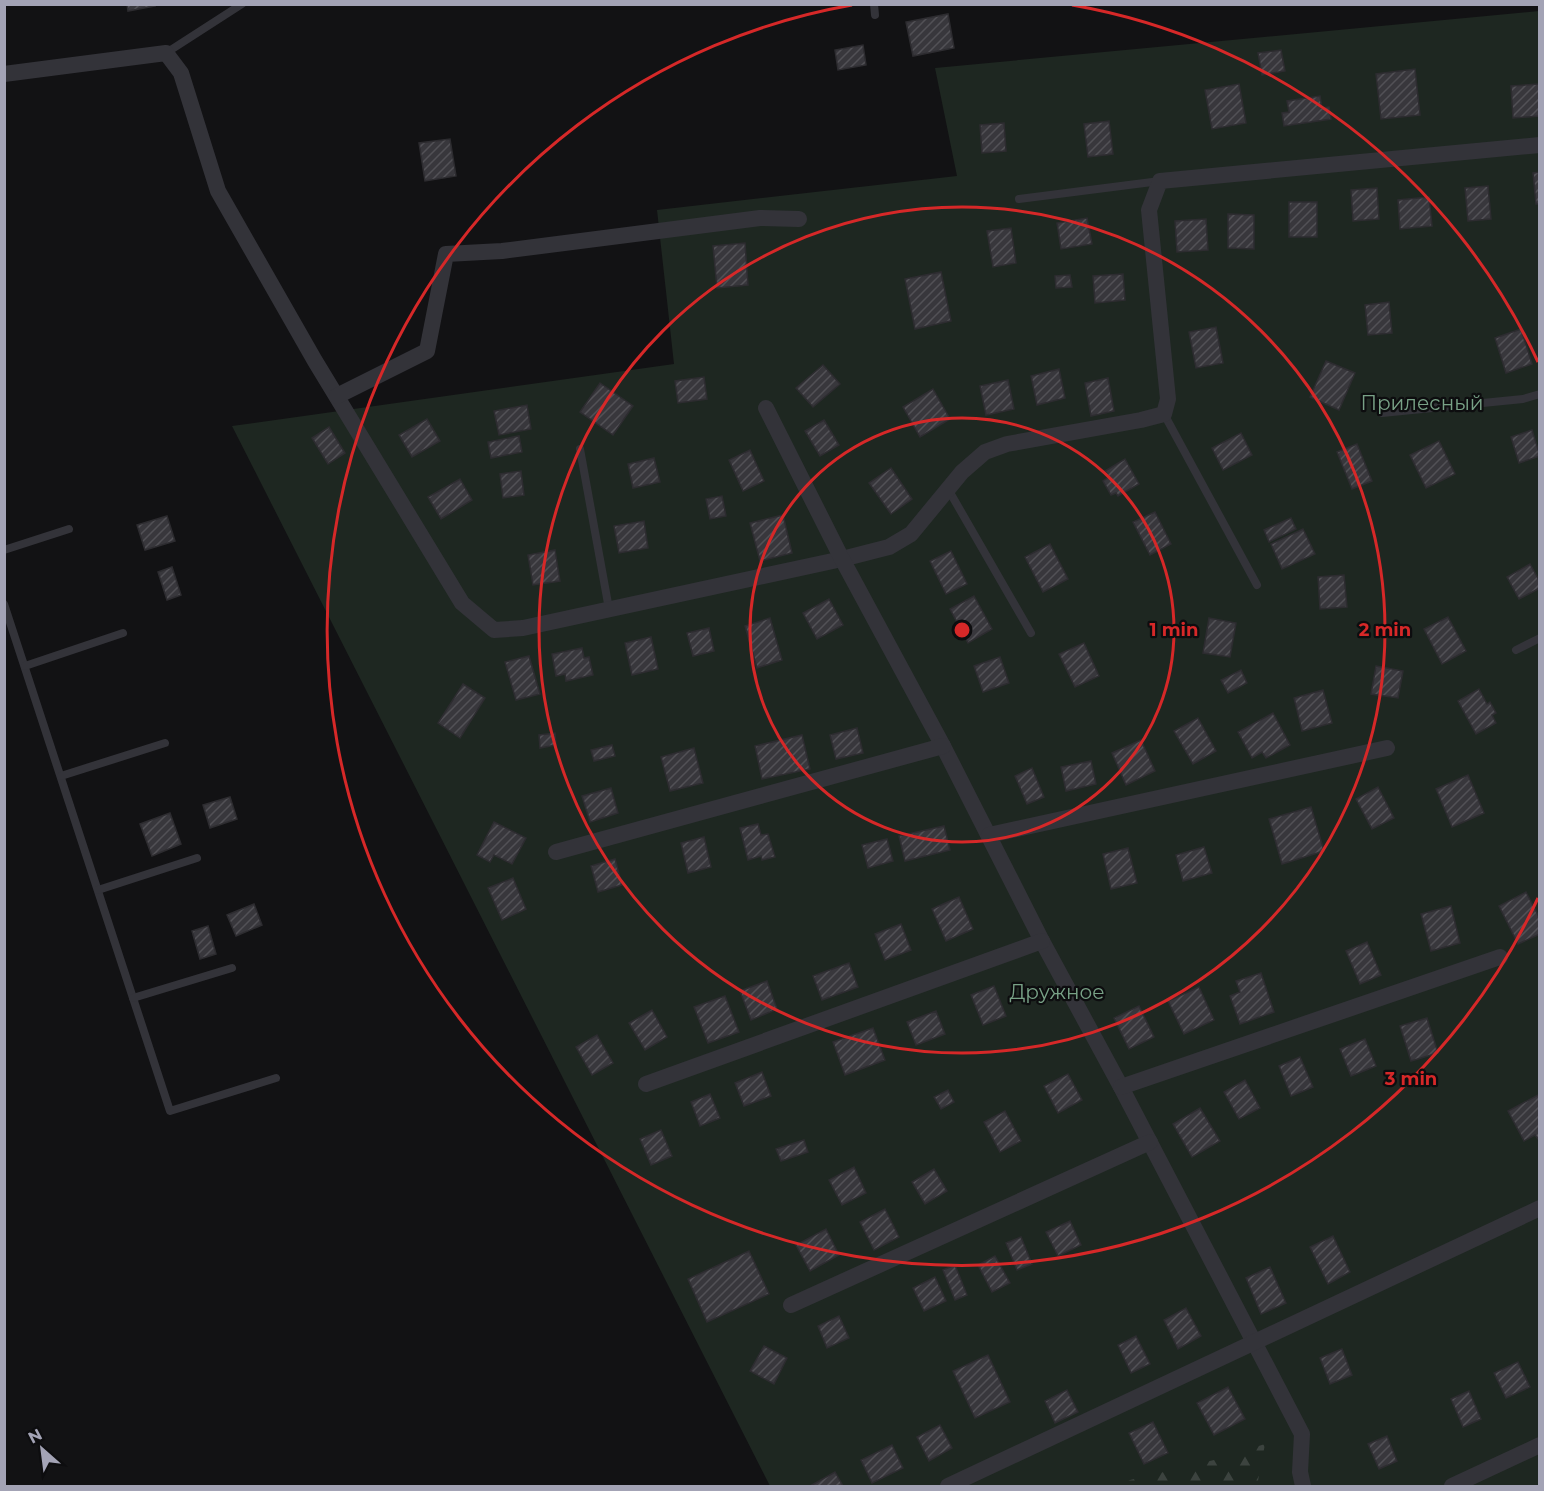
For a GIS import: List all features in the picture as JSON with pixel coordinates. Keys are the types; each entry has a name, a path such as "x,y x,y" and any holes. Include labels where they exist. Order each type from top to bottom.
{"street":[{"path":"4,74 166,53 181,73 218,191 315,362 462,603 495,630 523,628 842,560 889,547 911,534 962,472 985,452 1007,444 1164,414 1168,399 1149,210 1160,181 1539,145"},
{"path":"337,396 427,351 446,254 502,251 760,218 799,219"},
{"path":"766,408 842,560 943,746 1042,941 1302,1434 1299,1472 1303,1486"},
{"path":"556,852 943,746"},
{"path":"989,835 1387,748"},
{"path":"646,1084 1042,941"},
{"path":"1121,1087 1500,957"},
{"path":"791,1305 1150,1142"},
{"path":"948,1486 1539,1208"},
{"path":"1452,1486 1539,1445"}],"lane":[{"path":"166,53 242,4"},
{"path":"874,4 876,15"},
{"path":"1019,199 1160,181"},
{"path":"1382,412 1523,399 1539,394"},
{"path":"1164,414 1257,585"},
{"path":"580,449 609,609"},
{"path":"948,489 1031,633"},
{"path":"4,550 69,529"},
{"path":"4,604 170,1111 276,1078"},
{"path":"25,666 123,633"},
{"path":"1516,650 1539,638"},
{"path":"61,776 165,743"},
{"path":"98,890 197,858"},
{"path":"133,998 232,968"}],"green space":[{"name":"Дружное","path":"1539,11 1539,1486 770,1486 232,426 674,364 657,210 957,176 935,68"},
{"path":"1265,1444 1257,1486 1120,1486 1130,1480 1214,1460"}],"building":[{"path":"127,4 154,4 155,6 128,11"},
{"path":"948,14 954,48 913,56 906,22"},
{"path":"863,45 866,65 838,70 835,50"},
{"path":"1281,50 1285,71 1262,75 1258,53"},
{"path":"1415,69 1420,115 1381,119 1376,74"},
{"path":"1239,84 1246,123 1212,129 1205,90"},
{"path":"1539,84 1540,116 1513,118 1511,86"},
{"path":"1320,96 1322,108 1329,107 1331,119 1284,126 1282,113 1289,112 1287,101"},
{"path":"1109,121 1113,154 1088,157 1084,124"},
{"path":"1004,123 1006,151 982,153 980,125"},
{"path":"450,139 456,176 425,181 419,143"},
{"path":"1540,172 1540,204 1536,204 1533,173"},
{"path":"1488,186 1491,219 1468,221 1465,188"},
{"path":"1377,188 1379,219 1353,221 1351,190"},
{"path":"1429,197 1432,226 1400,229 1398,200"},
{"path":"1289,202 1317,202 1317,237 1289,237"},
{"path":"1228,214 1254,215 1254,249 1228,248"},
{"path":"1087,218 1092,244 1061,249 1057,223"},
{"path":"1206,219 1208,250 1177,252 1175,221"},
{"path":"1011,228 1016,263 993,267 987,231"},
{"path":"745,243 748,285 717,288 713,246"},
{"path":"941,272 951,321 915,329 905,279"},
{"path":"1123,274 1125,300 1095,303 1093,276"},
{"path":"1070,275 1072,287 1056,288 1055,276"},
{"path":"1389,302 1392,333 1368,335 1365,305"},
{"path":"1216,327 1223,363 1196,368 1189,332"},
{"path":"1521,329 1532,364 1506,373 1495,338"},
{"path":"1326,361 1355,373 1339,410 1310,397"},
{"path":"823,365 840,384 813,407 796,388"},
{"path":"1059,369 1065,398 1037,405 1031,376"},
{"path":"704,377 707,399 678,403 675,381"},
{"path":"1108,378 1114,411 1091,416 1085,383"},
{"path":"1008,380 1014,409 986,415 980,386"},
{"path":"600,383 633,406 613,435 580,412"},
{"path":"933,389 950,419 920,437 903,407"},
{"path":"527,405 531,429 499,435 494,411"},
{"path":"427,419 440,441 412,457 399,435"},
{"path":"824,420 839,445 820,456 805,431"},
{"path":"329,427 345,453 328,464 312,438"},
{"path":"1532,430 1540,456 1519,463 1511,437"},
{"path":"1241,433 1252,455 1223,470 1212,448"},
{"path":"519,436 522,452 491,458 488,442"},
{"path":"1439,441 1455,474 1426,488 1410,455"},
{"path":"1357,444 1372,481 1352,489 1337,452"},
{"path":"750,450 764,481 743,491 729,460"},
{"path":"654,458 660,482 633,488 628,464"},
{"path":"1125,459 1139,484 1118,496 1116,493 1111,495 1103,481 1109,477 1105,471"},
{"path":"891,468 912,499 891,514 869,483"},
{"path":"521,471 524,495 503,498 500,474"},
{"path":"460,479 472,500 441,519 428,497"},
{"path":"722,496 726,516 710,519 706,499"},
{"path":"1155,512 1171,544 1150,555 1133,522"},
{"path":"783,515 792,553 760,561 750,523"},
{"path":"167,516 175,541 145,550 137,525"},
{"path":"1291,518 1296,529 1269,542 1264,530"},
{"path":"644,521 648,548 619,553 614,526"},
{"path":"1303,529 1315,554 1282,569 1271,544"},
{"path":"1050,544 1068,579 1043,592 1025,557"},
{"path":"555,550 560,581 533,585 528,555"},
{"path":"951,551 967,584 946,594 930,561"},
{"path":"1530,564 1540,582 1540,588 1519,599 1507,577"},
{"path":"172,567 181,595 167,600 158,572"},
{"path":"1344,575 1347,607 1320,609 1318,577"},
{"path":"974,596 992,629 968,643 950,609"},
{"path":"829,599 843,625 817,639 803,613"},
{"path":"1448,617 1466,651 1442,664 1424,629"},
{"path":"770,618 782,660 757,668 745,626"},
{"path":"1209,618 1236,623 1230,657 1203,653"},
{"path":"709,628 714,651 693,656 687,633"},
{"path":"651,637 658,669 632,675 625,643"},
{"path":"1084,643 1099,676 1075,687 1059,654"},
{"path":"582,648 584,658 589,657 593,675 566,681 565,674 556,676 552,654"},
{"path":"529,656 540,694 516,700 505,662"},
{"path":"1000,657 1009,683 983,692 974,666"},
{"path":"1376,666 1403,671 1398,698 1371,694"},
{"path":"1241,670 1247,683 1228,693 1221,680"},
{"path":"463,684 485,698 460,738 438,723"},
{"path":"1479,689 1487,704 1490,702 1496,713 1492,715 1496,723 1476,734 1458,701"},
{"path":"1323,690 1332,723 1302,731 1294,698"},
{"path":"1273,713 1290,745 1266,758 1262,752 1252,758 1238,732"},
{"path":"1198,718 1216,751 1193,764 1174,731"},
{"path":"857,728 863,753 836,759 830,735"},
{"path":"555,733 556,745 540,748 539,735"},
{"path":"802,735 810,769 762,779 755,746"},
{"path":"1141,740 1155,771 1126,785 1112,753"},
{"path":"612,745 615,756 594,761 591,750"},
{"path":"694,748 703,783 670,791 661,757"},
{"path":"1091,761 1096,784 1066,791 1061,767"},
{"path":"1032,768 1044,797 1027,804 1015,776"},
{"path":"1468,775 1484,813 1452,827 1436,789"},
{"path":"1378,787 1394,818 1372,829 1356,799"},
{"path":"611,788 618,813 590,822 582,796"},
{"path":"230,797 237,819 210,828 203,805"},
{"path":"1311,807 1324,851 1282,864 1269,819"},
{"path":"170,813 181,844 152,856 140,824"},
{"path":"494,822 526,838 512,864 494,855 490,862 477,855"},
{"path":"758,824 761,835 768,834 775,857 762,860 761,856 748,860 740,828"},
{"path":"944,826 950,850 905,861 899,836"},
{"path":"704,837 711,867 688,873 681,843"},
{"path":"887,839 893,861 868,868 862,845"},
{"path":"1204,847 1212,873 1183,881 1176,855"},
{"path":"1128,848 1137,883 1111,889 1103,854"},
{"path":"615,859 622,885 598,892 591,866"},
{"path":"513,878 526,909 502,920 488,888"},
{"path":"1526,892 1540,919 1540,934 1518,944 1499,906"},
{"path":"959,897 973,929 946,941 932,909"},
{"path":"254,904 262,925 236,936 227,915"},
{"path":"1451,906 1460,943 1431,951 1421,914"},
{"path":"901,924 911,950 885,960 875,934"},
{"path":"208,926 216,954 200,959 192,931"},
{"path":"1367,942 1381,975 1360,984 1346,951"},
{"path":"849,963 858,987 822,1000 813,976"},
{"path":"1261,973 1274,1012 1240,1024 1230,996 1240,992 1236,981"},
{"path":"767,981 777,1009 751,1020 740,991"},
{"path":"994,986 1006,1016 983,1025 971,995"},
{"path":"1199,987 1214,1020 1184,1034 1168,1001"},
{"path":"725,996 739,1032 708,1043 694,1007"},
{"path":"1139,1006 1154,1037 1129,1049 1114,1018"},
{"path":"652,1010 667,1037 645,1050 629,1023"},
{"path":"936,1011 945,1034 916,1045 907,1022"},
{"path":"1427,1018 1438,1053 1411,1061 1400,1026"},
{"path":"873,1028 885,1060 845,1075 833,1042"},
{"path":"597,1035 613,1063 592,1075 576,1047"},
{"path":"1365,1039 1376,1066 1351,1076 1340,1049"},
{"path":"1300,1057 1313,1087 1291,1096 1279,1066"},
{"path":"762,1072 771,1096 744,1106 735,1083"},
{"path":"1068,1074 1082,1100 1058,1113 1044,1086"},
{"path":"1245,1080 1260,1108 1239,1119 1224,1092"},
{"path":"948,1090 954,1102 941,1109 934,1097"},
{"path":"710,1094 720,1118 700,1126 691,1102"},
{"path":"1540,1094 1540,1139 1535,1135 1524,1141 1508,1111"},
{"path":"1200,1108 1220,1141 1192,1157 1173,1124"},
{"path":"1005,1111 1021,1141 1000,1152 984,1122"},
{"path":"661,1130 672,1156 651,1165 640,1139"},
{"path":"804,1140 808,1152 781,1161 776,1149"},
{"path":"854,1167 866,1193 842,1205 829,1180"},
{"path":"934,1169 947,1191 925,1204 912,1182"},
{"path":"885,1209 899,1237 874,1250 860,1222"},
{"path":"1070,1221 1081,1245 1058,1256 1046,1232"},
{"path":"826,1229 839,1255 810,1271 796,1245"},
{"path":"1333,1236 1350,1272 1328,1284 1310,1247"},
{"path":"1021,1237 1032,1264 1017,1270 1006,1243"},
{"path":"749,1251 769,1294 707,1322 688,1279"},
{"path":"995,1256 1010,1283 992,1292 978,1265"},
{"path":"955,1265 967,1295 955,1300 943,1270"},
{"path":"1270,1267 1286,1303 1261,1314 1246,1278"},
{"path":"935,1277 946,1301 924,1311 913,1288"},
{"path":"1186,1308 1201,1336 1178,1349 1164,1320"},
{"path":"839,1316 849,1338 827,1348 818,1326"},
{"path":"1136,1336 1150,1364 1131,1373 1118,1345"},
{"path":"764,1346 787,1358 774,1384 750,1371"},
{"path":"1342,1349 1352,1375 1330,1384 1320,1358"},
{"path":"988,1355 1010,1402 975,1418 953,1371"},
{"path":"1518,1362 1530,1387 1506,1398 1494,1373"},
{"path":"1228,1387 1245,1419 1214,1435 1197,1403"},
{"path":"1067,1390 1078,1412 1055,1423 1045,1401"},
{"path":"1469,1391 1481,1419 1463,1427 1451,1399"},
{"path":"1153,1422 1168,1453 1144,1464 1129,1433"},
{"path":"940,1425 952,1448 929,1461 917,1437"},
{"path":"1387,1436 1397,1461 1379,1469 1368,1444"},
{"path":"892,1445 903,1468 872,1483 861,1460"},
{"path":"835,1472 843,1486 810,1486"}],"park label":[{"name":"Прилесный","path":"1422,403"}]}
